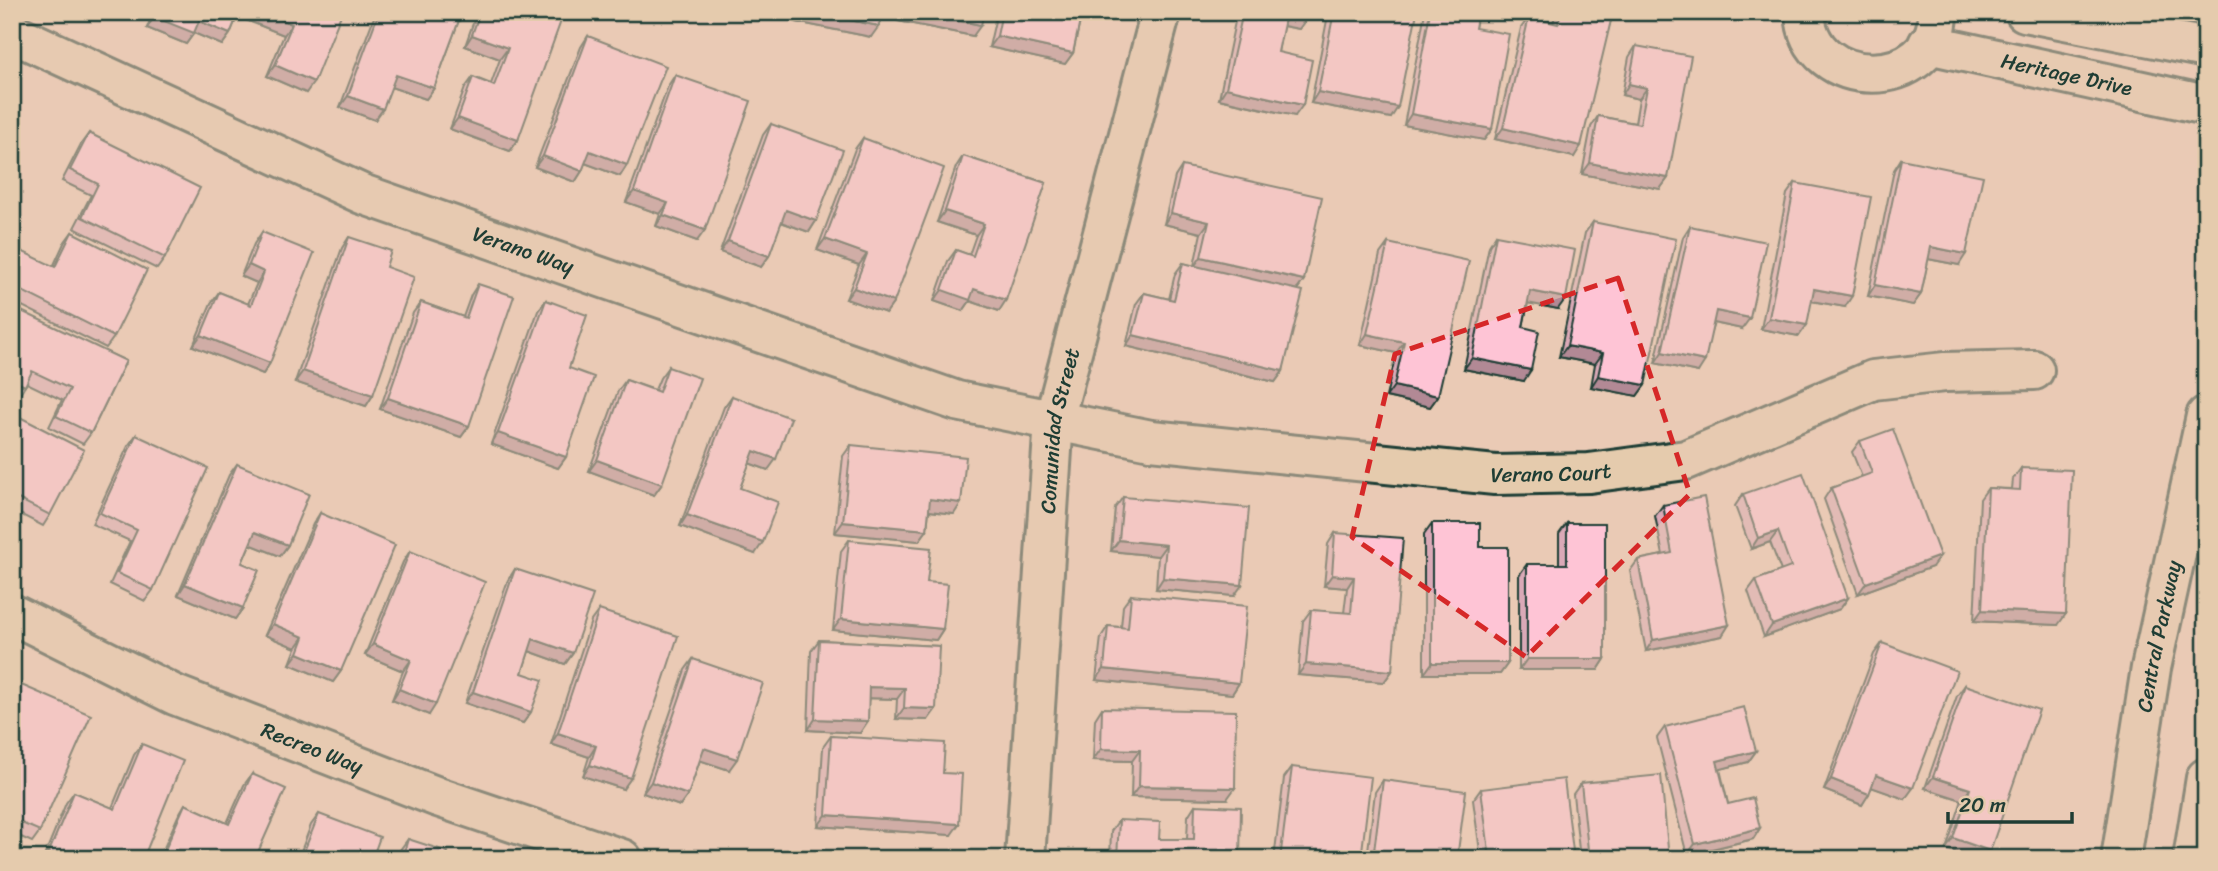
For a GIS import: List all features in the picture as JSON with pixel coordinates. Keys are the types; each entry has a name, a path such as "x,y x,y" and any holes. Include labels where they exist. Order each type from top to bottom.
{"street":[{"name":"Comunidad Street","path":"1025,859 1054,421 1161,12"},
{"name":"Heritage Drive","path":"1805,12 1813,42 1828,60 1849,71 1872,75 1895,71 1916,59 1933,28 2206,105"},
{"path":"2025,12 2206,48"},
{"name":"Verano Way","path":"21,37 362,194 957,401 1054,421"},
{"name":"Verano Court","path":"1054,421 1151,440 1311,458 1495,475 1589,472 1686,460 1872,380 1945,372 2034,370"},
{"name":"Central Parkway","path":"2121,859 2151,668 2206,416"},
{"name":"Recreo Way","path":"12,614 175,695 439,797 622,859"},
{"path":"2193,859 2206,778"}],"highlighted area":[{"path":"1618,278 1690,494 1526,657 1352,537 1395,354"}],"building":[{"path":"156,12 239,12 230,34 199,21 194,33 154,17"},
{"path":"262,12 342,12 314,82 275,65 292,24"},
{"path":"379,12 462,12 434,88 396,75 383,109 348,96"},
{"path":"480,12 547,12 562,18 518,140 458,118 473,77 494,86 508,48 472,35"},
{"path":"810,12 882,12 879,26"},
{"path":"916,12 984,12 981,25"},
{"path":"1002,12 1082,12 1073,53 997,36"},
{"path":"1243,12 1308,12 1307,18 1286,14 1278,52 1312,60 1303,105 1226,88"},
{"path":"1334,12 1374,16 1375,12 1417,12 1398,107 1318,92"},
{"path":"1430,12 1478,12 1475,28 1509,34 1492,129 1411,114"},
{"path":"1561,12 1613,12 1581,146 1503,128 1529,17 1558,24"},
{"path":"588,36 666,66 627,165 590,151 582,171 543,156"},
{"path":"1636,46 1691,56 1668,178 1590,163 1598,116 1640,124 1647,88 1629,84"},
{"path":"675,75 751,101 705,230 663,215 668,203 634,191"},
{"path":"771,124 843,150 816,221 786,210 769,256 728,241"},
{"path":"89,133 200,188 165,258 82,217 98,184 70,170"},
{"path":"863,138 944,168 894,302 854,288 867,254 825,239"},
{"path":"963,156 1046,183 1006,300 974,289 970,300 942,290 956,250 973,256 984,224 945,211"},
{"path":"1901,159 1983,176 1966,254 1931,247 1921,294 1875,285"},
{"path":"1182,166 1322,197 1304,280 1201,257 1209,222 1171,213"},
{"path":"1795,183 1871,197 1852,296 1814,289 1807,325 1769,318"},
{"path":"1593,222 1676,239 1645,385 1598,376 1603,353 1567,346"},
{"path":"1690,226 1766,242 1750,318 1716,311 1705,361 1662,352"},
{"path":"72,232 147,270 114,337 12,286 12,253 15,248 55,267"},
{"path":"262,232 314,253 270,363 201,335 219,292 251,305 264,272 249,265"},
{"path":"1496,235 1575,250 1566,298 1530,291 1523,327 1539,331 1531,370 1472,358"},
{"path":"349,237 391,251 386,267 414,277 373,395 303,371"},
{"path":"1388,243 1469,261 1438,396 1394,386 1404,342 1367,334"},
{"path":"1183,263 1303,291 1283,371 1133,335 1144,293 1174,300"},
{"path":"478,284 514,296 469,426 388,398 421,302 466,318"},
{"path":"546,300 587,315 569,368 594,377 566,457 498,433"},
{"path":"13,307 126,361 91,433 56,416 70,389 32,371 25,386 12,380"},
{"path":"668,367 700,378 662,484 597,460 626,380 659,392"},
{"path":"732,396 791,418 776,459 754,451 740,488 778,502 763,542 687,515"},
{"path":"12,413 84,450 50,515 12,496"},
{"path":"1893,429 1940,556 1866,583 1831,488 1872,473 1860,441"},
{"path":"136,435 208,468 153,590 117,573 137,530 100,513"},
{"path":"851,445 966,457 961,503 930,499 927,530 843,522"},
{"path":"237,464 309,494 288,545 255,532 242,563 259,570 243,608 185,584"},
{"path":"2021,468 2072,470 2066,614 1982,610 1988,488 2020,490"},
{"path":"1803,473 1848,598 1772,625 1756,580 1791,567 1778,531 1758,538 1743,494"},
{"path":"1123,497 1249,508 1242,585 1163,578 1166,545 1119,540"},
{"path":"1704,497 1729,625 1653,640 1638,560 1672,553 1663,505"},
{"path":"320,513 395,545 341,671 298,653 304,637 273,624"},
{"path":"1432,523 1480,523 1480,547 1508,547 1508,663 1432,663"},
{"path":"1567,523 1605,523 1605,659 1527,659 1527,564 1567,564"},
{"path":"1335,533 1403,538 1392,671 1306,664 1311,610 1351,613 1354,577 1332,575"},
{"path":"849,540 931,548 927,582 948,584 943,629 841,619"},
{"path":"410,551 485,582 436,704 399,689 411,660 373,644"},
{"path":"515,569 593,595 573,653 533,639 522,673 543,680 531,712 473,692"},
{"path":"1131,595 1247,606 1239,683 1104,669 1108,626 1128,628"},
{"path":"599,610 678,636 631,778 590,765 596,746 558,733"},
{"path":"819,640 939,646 936,709 904,708 905,688 869,687 868,721 815,719"},
{"path":"1882,643 1957,671 1913,788 1876,775 1869,794 1831,779"},
{"path":"693,659 763,683 737,759 704,748 688,795 651,782"},
{"path":"12,681 91,715 40,831 12,819"},
{"path":"1965,685 2039,710 1990,851 1953,838 1970,789 1933,777"},
{"path":"1744,707 1756,751 1717,761 1728,804 1753,798 1760,828 1695,844 1665,727"},
{"path":"1102,708 1236,711 1235,788 1139,786 1140,750 1101,749"},
{"path":"831,736 945,743 943,773 962,774 959,824 826,815"},
{"path":"142,744 183,761 143,859 46,859 74,792 115,809"},
{"path":"1292,767 1371,777 1361,859 1280,859"},
{"path":"252,774 286,789 255,859 161,859 185,804 229,824"},
{"path":"1661,775 1669,859 1589,859 1581,783"},
{"path":"1564,779 1574,859 1490,859 1481,789"},
{"path":"1383,780 1466,791 1457,859 1373,859"},
{"path":"1195,805 1241,807 1240,859 1117,859 1119,820 1160,822 1159,839 1194,839"},
{"path":"319,814 380,837 372,859 301,859"},
{"path":"408,839 448,852 446,859 402,859"}]}
